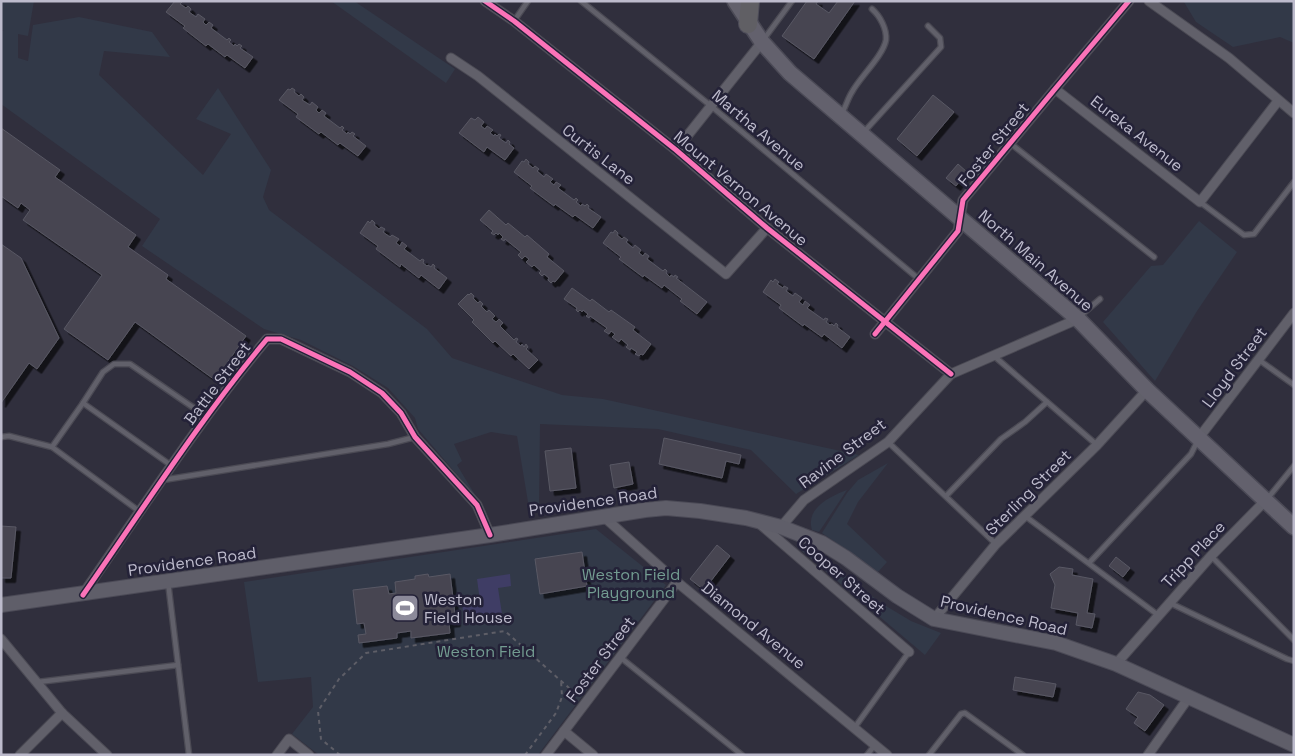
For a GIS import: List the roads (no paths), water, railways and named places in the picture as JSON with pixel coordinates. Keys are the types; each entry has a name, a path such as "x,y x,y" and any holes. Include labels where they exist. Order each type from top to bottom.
{"highway":[{"path":"748,24 750,1"}],"main road":[{"name":"North Main Avenue","path":"735,1 748,24 790,73 960,216 1078,319 1147,390 1294,527"},
{"name":"Providence Road","path":"1,605 83,595 666,508 700,511 756,520 781,527 822,543 846,558 897,596 934,619 1056,643 1116,664 1294,745"}],"street":[{"name":"Mount Vernon Avenue","path":"485,1 514,21 676,150 767,228 951,374"},
{"name":"Foster Street","path":"876,334 958,231 963,200 1129,1"},
{"path":"1150,1 1228,58 1294,113"},
{"path":"676,150 762,42"},
{"name":"Curtis Lane","path":"451,58 478,76 726,274 767,228"},
{"name":"Eureka Avenue","path":"1054,89 1200,202"},
{"path":"1200,202 1278,101"},
{"name":"Lloyd Street","path":"1198,439 1294,313"},
{"name":"Ravine Street","path":"781,527 804,500 888,442 951,374 1078,319"},
{"name":"Battle Street","path":"83,595 207,417 267,338 281,339 350,372 382,393 401,414 415,437"},
{"name":"Sterling Street","path":"934,619 996,544 1097,445 1147,390"},
{"path":"415,437 477,505 490,535"},
{"name":"Tripp Place","path":"1116,664 1211,556 1266,501"},
{"name":"Diamond Avenue","path":"604,517 677,582 887,755"},
{"name":"Cooper Street","path":"756,520 910,652"},
{"name":"Foster Street","path":"546,755 677,582"},
{"path":"1,639 62,713 107,755"},
{"path":"1148,755 1189,697"},
{"path":"20,755 62,713"},
{"path":"564,731 593,755"},
{"path":"277,755 289,739 309,755"}],"lane":[{"path":"514,21 528,1"},
{"name":"Martha Avenue","path":"581,1 711,106 920,280"},
{"path":"762,42 792,1"},
{"path":"841,116 852,91 877,57 886,41 886,33 877,13 872,9"},
{"path":"862,134 941,46 940,38 928,26"},
{"path":"1010,143 1154,257"},
{"path":"1200,202 1244,235 1249,236 1254,234 1294,182"},
{"path":"1078,319 1100,299"},
{"path":"994,356 1097,445"},
{"path":"1258,360 1294,385"},
{"path":"52,447 103,372 114,364 130,364 207,417"},
{"path":"946,496 1001,439 1025,422 1047,402"},
{"path":"83,403 172,466"},
{"path":"1,437 8,436 52,447 140,512"},
{"path":"163,480 388,444 415,437"},
{"path":"1089,563 1191,454 1198,439"},
{"path":"888,442 996,544"},
{"name":"Tripp Place","path":"1266,501 1294,466"},
{"path":"1025,516 1158,615"},
{"path":"1211,556 1294,640"},
{"path":"168,582 190,755"},
{"path":"1169,602 1294,661"},
{"path":"855,727 910,652"},
{"path":"620,657 742,755"},
{"path":"37,682 178,665"},
{"path":"929,755 961,714 966,713 1023,755"},
{"path":"867,755 875,745"}],"place":[{"name":"Weston Field House","path":"405,608"}],"park label":[{"name":"Weston Field Playground","path":"631,583"},
{"name":"Weston Field","path":"486,651"}]}
